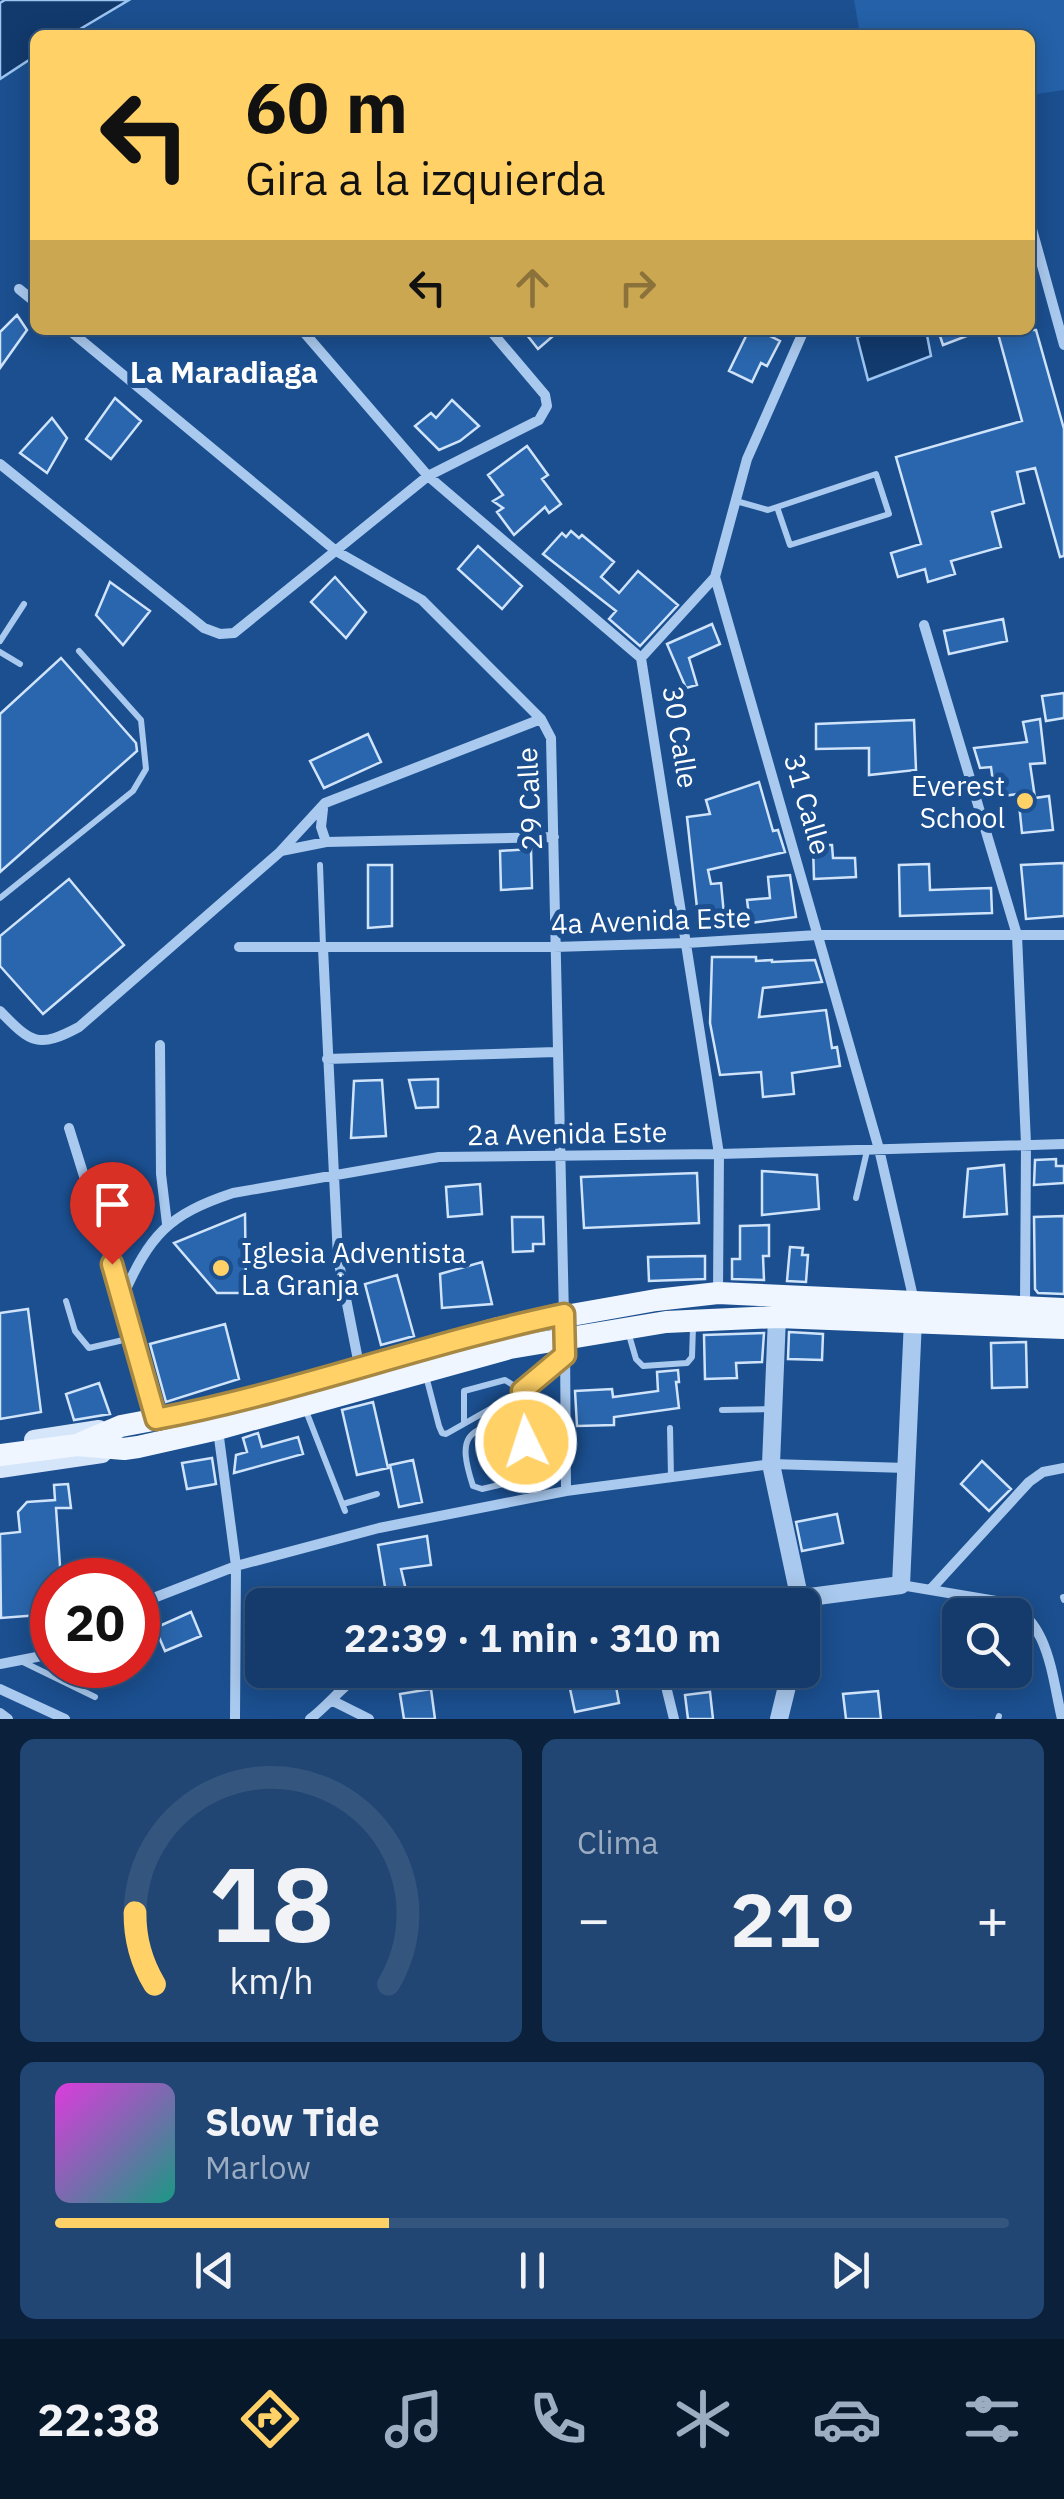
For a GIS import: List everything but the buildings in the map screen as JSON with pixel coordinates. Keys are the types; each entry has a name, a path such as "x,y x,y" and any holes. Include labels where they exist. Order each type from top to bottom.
{"main road":[{"path":"0,1468 122,1438 156,1419 211,1408 498,1328 564,1314 718,1293 1064,1328"},
{"path":"0,1455 218,1429 425,1370 565,1347 628,1328 694,1320 1025,1307 1064,1309"},
{"path":"0,1444 122,1438"}],"street":[{"path":"1035,240 1064,346"},
{"path":"20,289 30,298"},
{"name":"29 Calle","path":"75,335 336,551 422,600 541,719 551,738 566,1492"},
{"name":"30 Calle","path":"306,335 428,476 641,658 718,1154 718,1293"},
{"path":"0,464 204,628 220,634 234,633 428,476 539,420 547,406 545,395 494,335"},
{"path":"641,658 716,577 747,460 802,335"},
{"name":"31 Calle","path":"716,577 817,935 913,1311 901,1585"},
{"path":"924,625 1017,936 1026,1144 1025,1307"},
{"path":"0,1012 24,1036 41,1040 60,1037 79,1027 280,852 325,803 541,719"},
{"path":"325,803 320,819 326,842"},
{"path":"280,852 326,842 554,837"},
{"name":"4a Avenida Este","path":"239,948 687,944 817,935 1064,935"},
{"path":"323,948 338,1258 359,1366"},
{"path":"160,1045 162,1174 167,1224"},
{"path":"327,1059 556,1052"},
{"path":"69,1128 156,1419"},
{"name":"2a Avenida Este","path":"122,1298 148,1247 167,1224 207,1202 233,1193 439,1157 1064,1144"},
{"path":"777,1317 771,1464 798,1588"},
{"path":"218,1429 236,1566 235,1719"},
{"path":"160,1595 236,1566 379,1528 566,1492 771,1464 907,1468"},
{"path":"931,1590 1029,1482 1043,1472 1064,1468"},
{"path":"820,1599 901,1585 1015,1606 1029,1617 1044,1648 1062,1719"},
{"path":"0,1664 30,1658"},
{"path":"310,1719 344,1688"},
{"path":"666,1688 674,1719"},
{"path":"780,1719 786,1688"},
{"path":"0,1690 65,1719"},
{"path":"333,1701 369,1719"},
{"path":"0,1713 8,1719"}],"lane":[{"path":"736,501 768,510 777,507 876,474 889,514 790,545 777,507"},
{"path":"0,640 24,604"},
{"path":"0,898 133,791 146,769 142,720 80,650"},
{"path":"0,652 20,664"},
{"path":"320,865 323,948"},
{"path":"856,1198 873,1149"},
{"path":"66,1301 75,1332 89,1348 134,1338"},
{"path":"628,1328 636,1360 642,1366 687,1363 692,1357 694,1320"},
{"path":"425,1370 442,1433 446,1434 522,1391 565,1347"},
{"path":"464,1423 464,1391 504,1380 522,1391"},
{"path":"522,1391 528,1478 482,1489 472,1486 462,1450 464,1441 478,1430 522,1415"},
{"path":"303,1405 344,1508 377,1494"},
{"path":"722,1410 774,1409"},
{"path":"490,1426 504,1483"},
{"path":"670,1428 671,1477"},
{"path":"20,1660 95,1697"}],"shaded area":[{"path":"129,0 78,30 30,30 30,59 0,79 0,3"},
{"path":"854,0 1064,0 1064,90 1035,94 1035,30 859,30"},
{"path":"927,335 931,356 868,380 857,337"}],"place":[{"name":"Everest School","path":"1025,801"},
{"name":"Iglesia Adventista La Granja","path":"221,1268"}],"district":[{"name":"La Maradiaga","path":"224,371"}],"route":[{"path":"112,1264 156,1419 211,1408 498,1328 564,1314 565,1355 522,1391 526,1442"}]}
